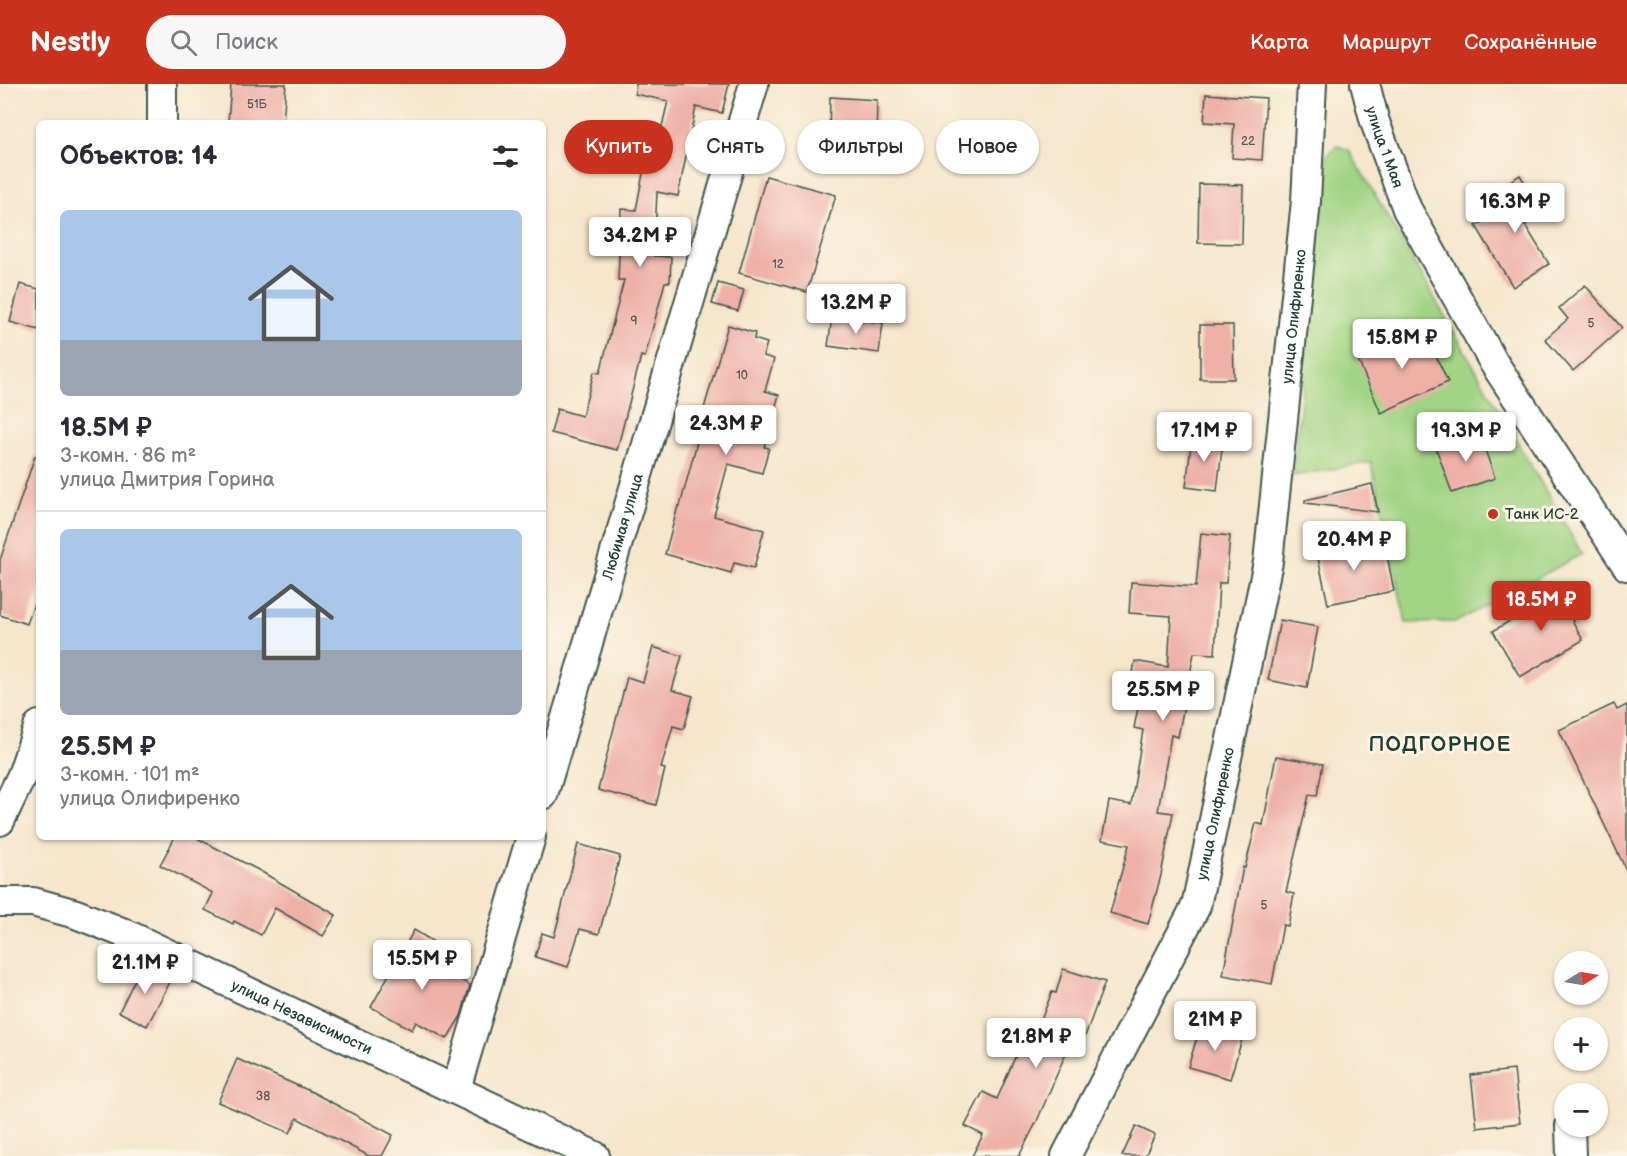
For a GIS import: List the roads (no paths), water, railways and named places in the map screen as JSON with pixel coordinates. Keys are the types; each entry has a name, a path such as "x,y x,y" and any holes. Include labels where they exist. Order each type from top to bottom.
{"street":[{"path":"162,84 162,120"},
{"name":"Любимая улица","path":"546,785 754,84"},
{"name":"улица Олифиренко","path":"1066,1156 1196,906 1268,562 1306,201 1312,84"},
{"name":"улица 1 Мая","path":"1365,84 1375,122 1407,209 1494,363 1627,566"},
{"path":"0,820 22,775 36,734"},
{"path":"456,1089 530,840"},
{"name":"улица Независимости","path":"0,902 33,902 76,914 124,933 595,1156"},
{"path":"1570,1137 1571,1156"}],"place":[{"name":"Танк ИС-2","path":"1493,514"}],"district":[{"name":"ПОДГОРНОЕ","path":"1440,744"}]}
